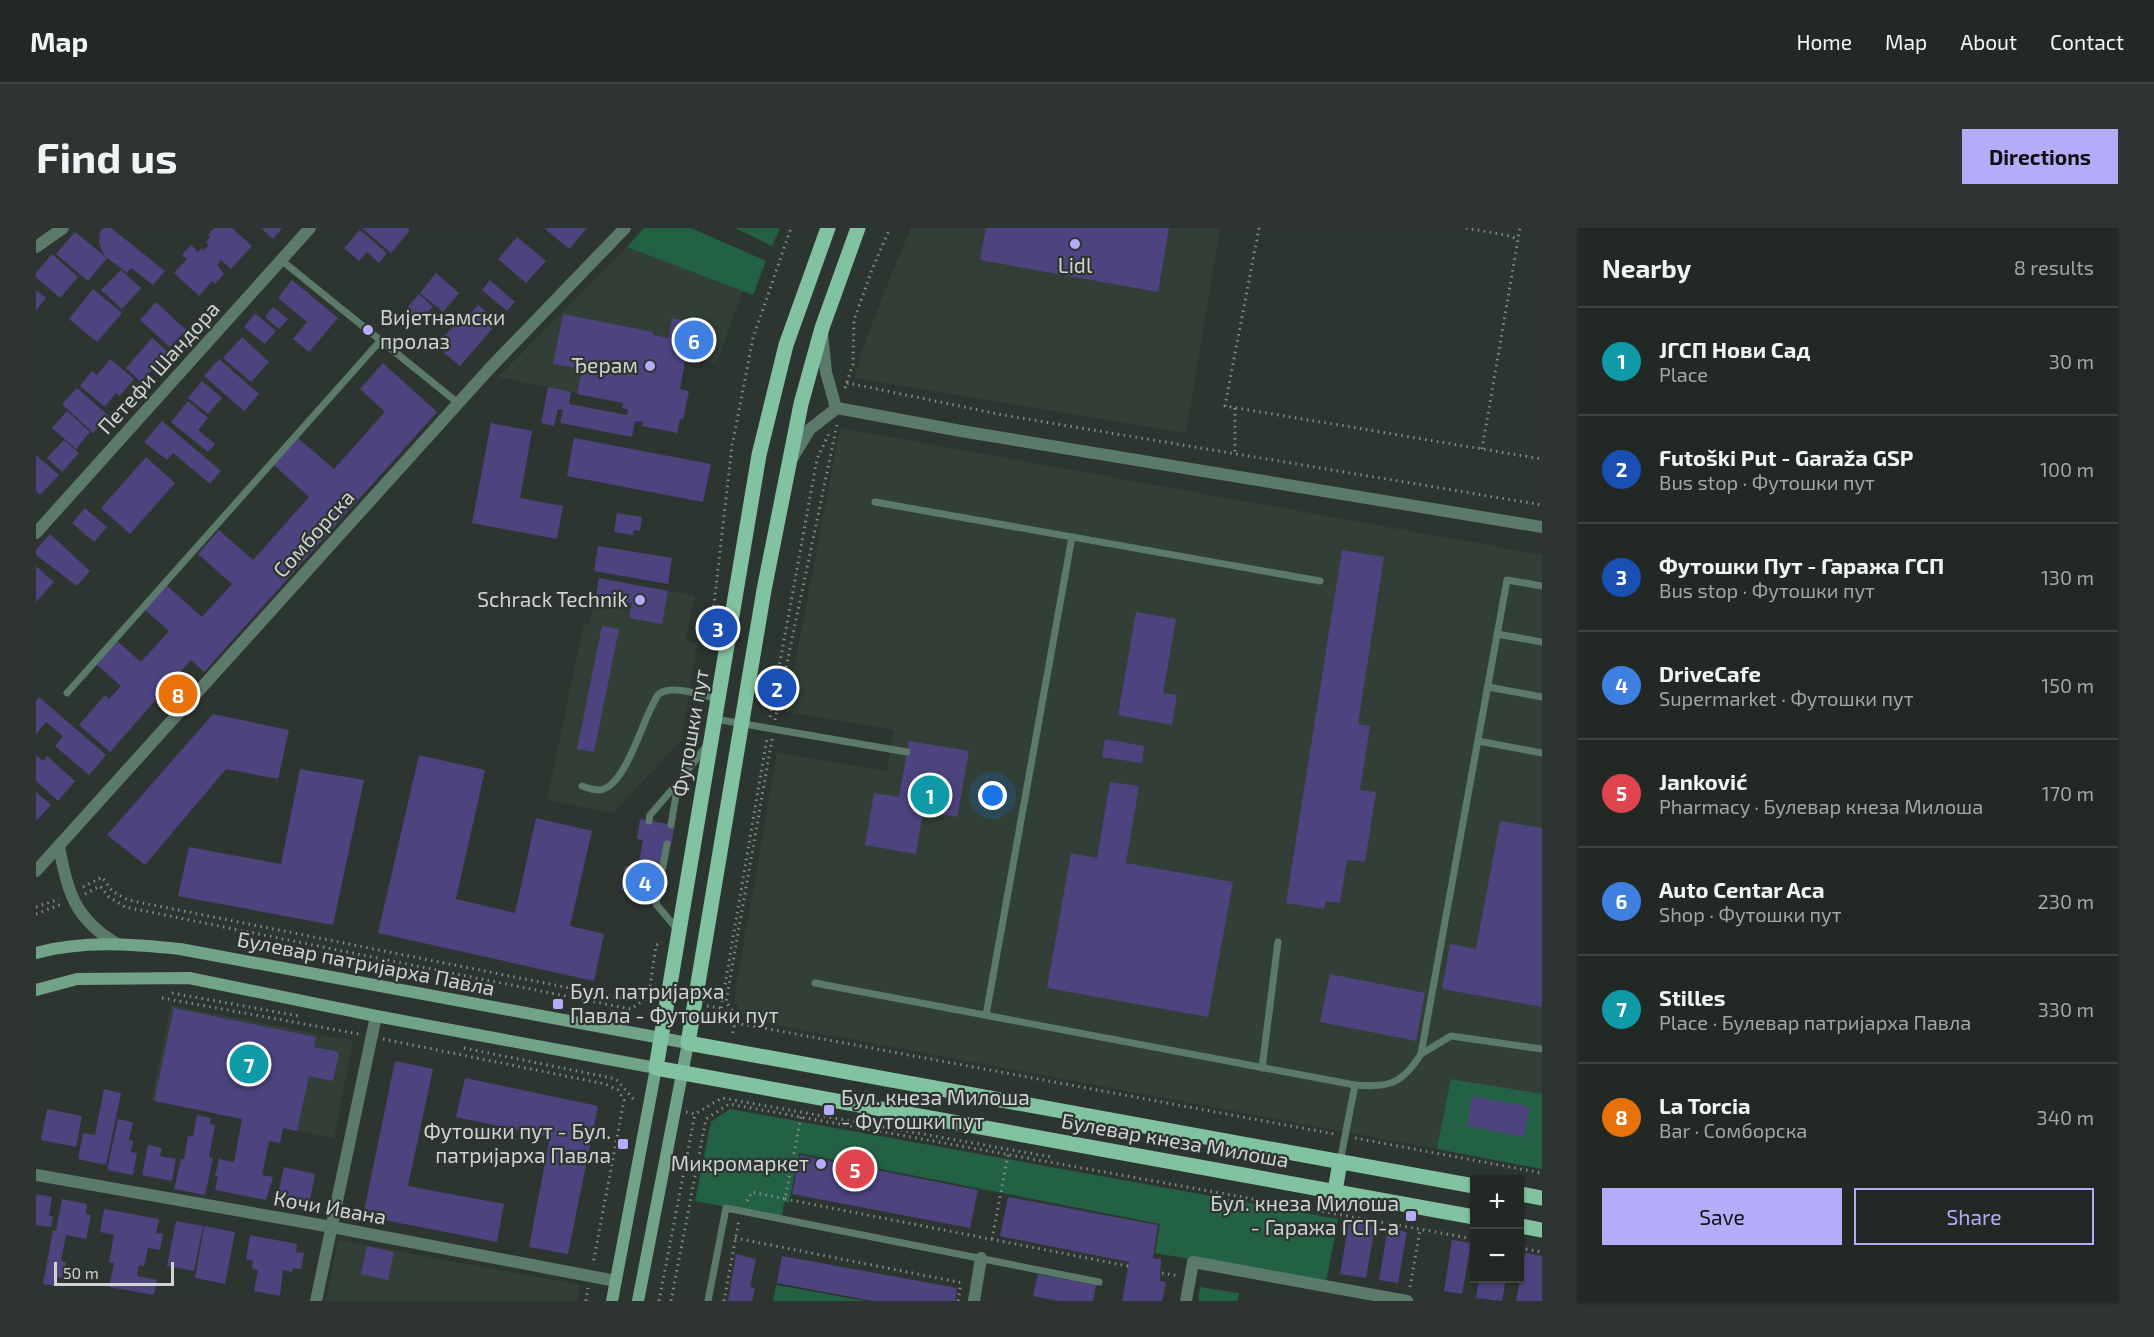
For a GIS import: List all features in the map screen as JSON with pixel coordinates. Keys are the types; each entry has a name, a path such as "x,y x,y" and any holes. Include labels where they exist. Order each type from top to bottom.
{"main road":[{"name":"Футошки пут","path":"656,1068 759,454 786,345 828,228"},
{"path":"638,1301 683,1072 764,590 788,465 801,404 822,328 858,228"},
{"name":"Булевар патријарха Павла","path":"36,953 71,947 117,944 180,949 688,1043"},
{"path":"36,990 77,979 189,978 376,1016 656,1068 612,1301"},
{"name":"Булевар кнеза Милоша","path":"688,1043 1470,1185"},
{"name":"Булевар кнеза Милоша","path":"656,1068 1470,1216"},
{"path":"1335,1191 1340,1162"},
{"path":"1524,1195 1542,1198"},
{"path":"1524,1227 1542,1230"}],"street":[{"path":"36,247 63,228"},
{"name":"Петефи Шандора","path":"36,533 310,228"},
{"name":"Сомборска","path":"36,871 458,403 625,228"},
{"path":"822,328 826,372 837,408"},
{"path":"788,465 810,429 837,408 961,431 1542,527"},
{"path":"60,846 72,897 84,918 93,928 117,944"},
{"path":"316,1301 376,1016"},
{"name":"Кочи Ивана","path":"36,1175 332,1227 616,1281"},
{"path":"974,1301 981,1258"},
{"path":"1186,1301 1193,1262 1408,1296"}],"lane":[{"path":"281,260 458,403"},
{"path":"67,693 381,340"},
{"path":"875,502 1320,581"},
{"path":"986,1015 1072,537"},
{"path":"816,982 1355,1085 1378,1087 1393,1082 1409,1073 1421,1054 1507,580 1542,586"},
{"path":"1497,634 1542,642"},
{"path":"1488,687 1542,698"},
{"path":"582,786 600,790 616,780 659,694 681,690 718,699"},
{"path":"715,719 907,752"},
{"path":"649,821 650,815 710,741"},
{"path":"1478,741 1542,753"},
{"path":"670,825 678,783"},
{"path":"667,844 656,904 679,932"},
{"path":"1262,1068 1278,942"},
{"path":"1421,1054 1451,1036 1542,1049"},
{"path":"1340,1162 1355,1085"},
{"path":"708,1301 726,1208 1099,1282"}],"path":[{"path":"709,655 732,446 748,360 753,338 791,228"},
{"path":"890,228 854,320 853,364 846,387 829,436 816,459 726,1002 742,1024 1542,1173"},
{"path":"1258,228 1225,406 1542,459"},
{"path":"1466,228 1518,239"},
{"path":"1482,449 1520,228"},
{"path":"846,387 848,383 1003,415 1542,505"},
{"path":"1235,408 1235,454"},
{"path":"734,1026 721,1008 771,729 837,425"},
{"path":"36,907 72,897 102,877 112,891 128,900 630,1000 650,988"},
{"path":"36,914 100,886 108,897 125,907 620,1007 631,1009 651,996"},
{"path":"162,998 605,1084 618,1090 624,1101 586,1301"},
{"path":"671,1301 706,1119 729,1104 1470,1238"},
{"path":"659,1301 695,1114"},
{"path":"785,1199 801,1117"},
{"path":"992,1239 1008,1155"},
{"path":"724,1301 741,1211 752,1192 1128,1266"},
{"path":"1408,1296 1420,1230"},
{"path":"735,1238 976,1286"},
{"path":"1524,1249 1542,1252"},
{"path":"958,1301 961,1283"}],"shaded area":[{"path":"911,228 1220,228 1186,433 855,378 860,356"},
{"path":"627,247 743,291 716,363 620,345 613,376 582,369 577,393 498,377"},
{"path":"840,428 1542,555 1542,1169 745,1019 734,1000 777,753 887,771 894,730 786,712"},
{"path":"599,578 695,596 685,640 697,643 681,741 613,813 547,800 584,623 590,624"},
{"path":"171,1005 353,1041 334,1138 151,1100"},
{"path":"338,1240 580,1285 577,1301 326,1301"}],"green space":[{"path":"644,228 691,228 766,261 753,295 627,247"},
{"path":"735,228 780,228 772,246"},
{"path":"1451,1079 1542,1094 1542,1169 1437,1149"},
{"path":"730,1109 1338,1219 1326,1283 1155,1253 1160,1224 799,1153 789,1203 784,1202 782,1217 695,1201 711,1122"},
{"path":"776,1285 866,1301 773,1301"},
{"path":"1200,1287 1239,1293 1238,1301 1198,1301"}],"building":[{"path":"103,228 111,228 165,271 153,285 131,268 127,273 105,256 99,243 100,232"},
{"path":"214,228 232,228 252,246 231,269 221,260 217,265 224,274 215,284 212,281 199,296 174,273 187,259 182,255 191,245 198,252 209,245 206,242 210,237 208,235"},
{"path":"261,228 282,228 273,239"},
{"path":"362,228 407,228 410,230 391,253"},
{"path":"544,228 587,228 569,249"},
{"name":"Lidl","path":"986,228 1169,228 1158,292 980,260"},
{"path":"360,230 387,253 379,263 367,252 359,261 344,248"},
{"path":"75,232 107,258 88,281 56,254"},
{"path":"517,237 546,261 526,283 498,259"},
{"path":"52,254 78,277 60,298 36,277 36,273"},
{"path":"121,270 141,288 122,309 101,290"},
{"path":"436,273 459,293 443,312 420,293"},
{"path":"292,280 338,318 309,352 293,339 307,322 278,298"},
{"path":"490,280 515,302 507,311 482,290"},
{"path":"93,289 122,313 97,342 69,319"},
{"path":"36,290 46,298 36,310"},
{"path":"419,294 433,307 419,321 406,309"},
{"path":"156,302 186,330 170,347 140,320"},
{"path":"478,305 498,322 460,366 436,346 456,323 460,326"},
{"path":"273,307 288,319 279,329 265,317"},
{"path":"255,313 276,331 265,344 244,327"},
{"path":"563,314 653,332 653,335 668,338 672,318 704,324 697,359 686,357 680,389 689,391 683,420 680,419 677,433 642,426 643,422 635,421 632,437 560,423 563,410 558,409 554,426 541,423 548,387 571,392 569,404 627,415 628,409 622,408 623,403 577,394 582,369 553,364"},
{"path":"242,337 269,362 251,382 223,358"},
{"path":"152,338 168,352 141,382 126,368"},
{"path":"110,359 134,379 120,396 116,393 105,407 80,386 92,371 97,375"},
{"path":"219,359 259,394 244,411 204,376"},
{"path":"383,363 437,412 204,672 191,660 110,752 79,725 105,695 109,699 121,686 96,664 117,641 141,662 169,631 144,609 166,585 202,617 232,584 198,554 219,530 253,560 309,497 274,465 298,438 334,469 385,412 360,389"},
{"path":"202,381 222,398 208,414 188,398"},
{"path":"77,388 109,416 93,433 62,404"},
{"path":"188,401 208,418 198,430 215,444 208,452 171,422"},
{"path":"67,411 90,432 76,449 52,428"},
{"path":"162,421 221,471 210,484 173,453 167,460 144,442"},
{"path":"491,423 532,431 520,498 563,506 557,539 472,523"},
{"path":"574,438 711,464 703,502 567,476"},
{"path":"64,440 79,453 62,472 47,458"},
{"path":"36,455 59,475 40,495 36,491"},
{"path":"146,457 175,483 130,534 101,508"},
{"path":"85,508 107,527 94,542 72,523"},
{"path":"617,513 642,517 640,531 634,530 633,535 614,532"},
{"path":"50,534 90,571 77,586 36,555 36,550"},
{"path":"598,546 672,558 668,584 594,571"},
{"path":"1342,550 1384,557 1358,724 1370,726 1360,790 1376,792 1365,862 1347,860 1340,903 1326,901 1324,909 1286,903"},
{"path":"36,566 54,582 36,602"},
{"name":"Schrack Technik","path":"599,578 668,591 662,624 629,618 632,603 596,597"},
{"path":"1136,612 1176,619 1163,693 1177,695 1172,725 1118,715"},
{"path":"602,626 619,629 594,752 577,749"},
{"path":"39,697 106,755 89,775 55,746 63,736 46,722 36,734 36,701"},
{"path":"213,714 289,730 278,779 226,769 145,865 107,835"},
{"path":"1105,739 1144,746 1142,763 1102,757"},
{"path":"909,741 969,751 957,817 923,811 916,854 865,845 874,793 899,797"},
{"path":"36,755 43,761 47,756 75,781 58,801 36,781"},
{"path":"419,755 485,770 456,899 515,913 536,818 592,831 570,926 604,934 594,981 378,933"},
{"path":"300,769 364,780 333,925 178,896 189,847 281,864"},
{"path":"1110,782 1139,786 1126,863 1233,882 1208,1017 1047,988 1071,853 1097,858"},
{"path":"36,792 51,805 36,821"},
{"path":"640,819 675,825 671,845 664,843 654,896 621,890 625,866 638,868 643,840 637,839"},
{"path":"1500,821 1542,828 1542,1007 1442,989 1450,944 1476,949"},
{"path":"1330,974 1425,993 1416,1041 1320,1022"},
{"path":"174,1008 316,1037 314,1047 339,1052 333,1081 309,1076 297,1131 283,1128 280,1143 269,1141 262,1175 273,1177 266,1200 215,1190 219,1159 234,1162 242,1119 154,1101"},
{"path":"395,1061 433,1069 408,1186 504,1204 497,1242 363,1216"},
{"path":"465,1078 598,1106 568,1254 529,1247 550,1137 456,1117"},
{"path":"104,1089 121,1093 106,1165 78,1159 83,1133 95,1135"},
{"path":"1472,1096 1530,1107 1524,1137 1467,1126"},
{"path":"47,1109 82,1116 76,1147 41,1140"},
{"path":"197,1115 211,1118 210,1124 215,1125 209,1157 213,1158 205,1195 174,1189 181,1159 184,1159 188,1136 193,1137"},
{"path":"118,1119 133,1122 129,1140 133,1141 131,1152 137,1153 133,1175 107,1170"},
{"path":"148,1145 162,1148 160,1156 176,1159 172,1181 142,1175"},
{"path":"800,1155 978,1190 970,1228 792,1194"},
{"path":"284,1167 315,1174 308,1210 276,1204"},
{"path":"36,1194 52,1197 49,1216 53,1216 51,1227 36,1225"},
{"path":"1008,1197 1158,1225 1153,1258 1161,1259 1160,1281 1166,1282 1162,1301 1122,1301 1129,1262 1000,1236"},
{"path":"62,1199 87,1204 86,1214 91,1215 86,1239 66,1235 61,1261 66,1262 63,1278 57,1277 55,1286 43,1284 53,1230 56,1231"},
{"path":"104,1209 159,1219 156,1233 163,1234 160,1250 148,1248 144,1266 139,1265 137,1276 157,1280 154,1295 109,1287 114,1263 109,1262 114,1235 100,1232"},
{"path":"176,1221 203,1226 194,1271 167,1266"},
{"path":"1349,1222 1375,1226 1366,1278 1340,1274"},
{"path":"204,1226 235,1232 225,1284 195,1278"},
{"path":"1388,1228 1407,1232 1398,1283 1379,1280"},
{"path":"250,1235 297,1244 296,1252 304,1253 301,1269 293,1268 292,1272 283,1270 280,1296 254,1291 258,1270 252,1269 253,1261 246,1259"},
{"path":"1452,1240 1470,1243 1462,1294 1444,1291"},
{"path":"367,1246 394,1252 388,1280 361,1274"},
{"path":"1525,1253 1542,1256 1542,1301 1516,1301 1519,1283 1524,1283"},
{"path":"736,1254 756,1259 750,1287 755,1288 752,1301 728,1301"},
{"path":"782,1256 957,1288 955,1301 873,1301 777,1283"},
{"path":"1038,1274 1096,1285 1093,1301 1058,1301 1033,1296"},
{"path":"1478,1283 1505,1283 1502,1301 1476,1298"}],"place":[{"name":"Lidl","path":"1075,244"},
{"name":"Вијетнамски пролаз","path":"368,330"},
{"name":"Auto Centar Aca","path":"694,340"},
{"name":"Ђерам","path":"650,366"},
{"name":"Schrack Technik","path":"640,600"},
{"name":"Футошки Пут - Гаража ГСП","path":"718,628"},
{"name":"Futoški Put - Garaža GSP","path":"777,688"},
{"name":"La Torcia","path":"178,694"},
{"name":"ЈГСП Нови Сад","path":"930,795"},
{"name":"DriveCafe","path":"645,882"},
{"name":"Бул. патријарха Павла - Футошки пут","path":"558,1004"},
{"name":"Stilles","path":"249,1064"},
{"name":"Бул. кнеза Милоша - Футошки пут","path":"829,1110"},
{"name":"Футошки пут - Бул. патријарха Павла","path":"623,1144"},
{"name":"Микромаркет","path":"821,1164"},
{"name":"Janković","path":"855,1169"},
{"name":"Бул. кнеза Милоша - Гаража ГСП-а","path":"1411,1216"}]}
